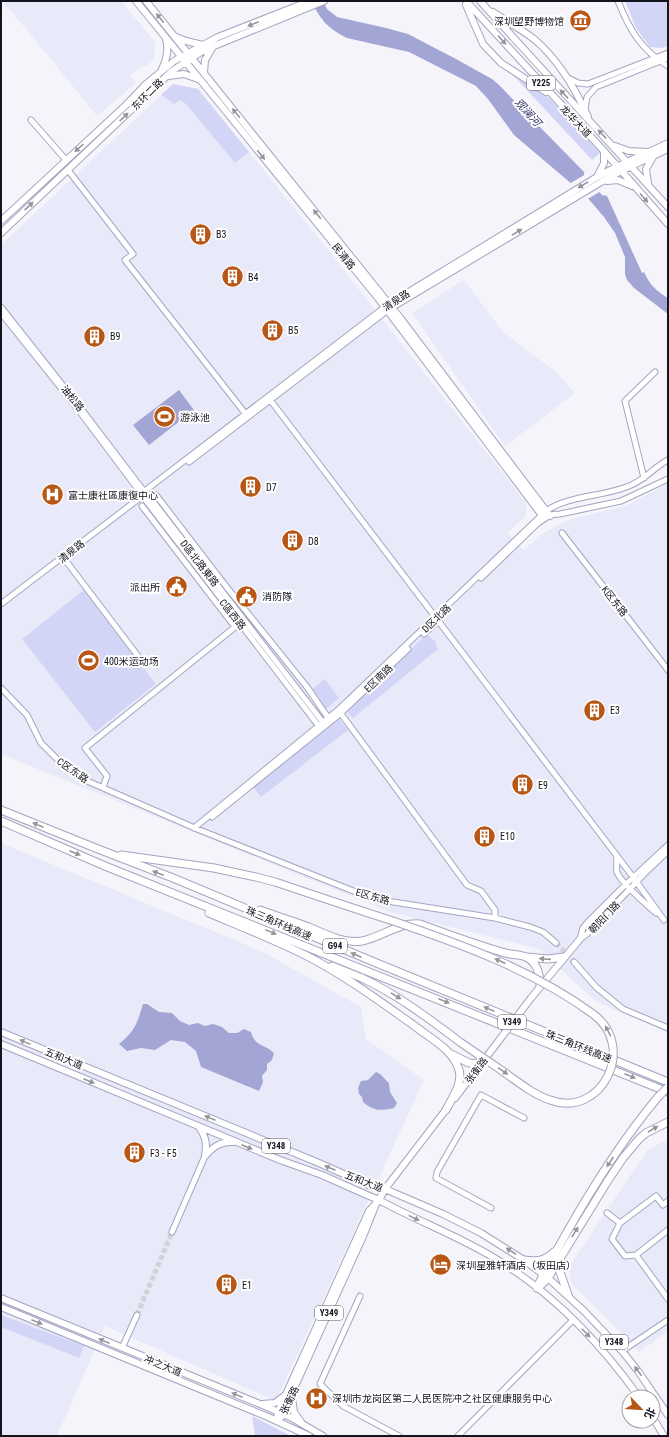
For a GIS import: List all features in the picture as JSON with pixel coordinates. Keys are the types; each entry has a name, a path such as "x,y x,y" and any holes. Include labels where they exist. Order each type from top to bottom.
{"highway":[{"name":"珠三角环线高速","path":"1,810 98,850 173,878 668,1082"},
{"name":"珠三角环线高速","path":"1,821 105,866 668,1092"},
{"path":"98,850 214,868 275,882 442,938 486,955 519,970 586,1009 604,1024 613,1042 613,1064 609,1076 596,1092 584,1099 572,1103 561,1103 544,1098 461,1042 403,1000 386,990 362,978 307,956 105,866"},
{"path":"173,878 334,938 344,940 363,940 411,923 420,924 503,953 556,960 564,958"},
{"path":"307,956 363,990 440,1044 449,1053 458,1066 460,1077 459,1084 446,1110"},
{"path":"526,957 538,970 540,986"},
{"path":"449,1053 469,1063 481,1064"},
{"path":"537,1288 546,1276 561,1250 594,1186 641,1118 668,1087"},
{"path":"524,1260 532,1261 545,1259 561,1250 623,1158 639,1139 652,1129 668,1122"},
{"path":"594,1186 601,1191"},
{"path":"561,1250 560,1272 568,1295"}],"main road":[{"name":"民清路","path":"136,1 198,79 389,307"},
{"name":"民清路","path":"146,1 389,307 545,515"},
{"name":"东环二路","path":"190,55 214,46 303,6 310,1"},
{"name":"东环二路","path":"1,221 158,74 183,60 203,44 303,6 324,1"},
{"path":"465,1 483,44 501,63 553,96"},
{"name":"龙华大道","path":"465,1 603,150 668,224"},
{"path":"482,3 535,40 568,78 591,122"},
{"name":"龙华大道","path":"482,3 668,207"},
{"path":"173,34 186,42 203,44"},
{"path":"158,74 165,64 167,57 168,50 166,38"},
{"path":"204,73 205,60 214,46"},
{"name":"东环二路","path":"1,233 183,60"},
{"path":"166,76 184,74 198,79"},
{"name":"清泉路","path":"389,307 569,194 652,153 668,143"},
{"path":"612,146 629,151 652,153 646,169 647,181 650,187"},
{"name":"清泉路","path":"652,153 668,149"},
{"path":"603,150 605,157 599,179 618,180 635,187"},
{"name":"清泉路","path":"389,307 573,199 599,179"},
{"name":"张衡路","path":"277,1421 368,1227 378,1201 540,986 580,939"},
{"name":"五和大道","path":"1,1032 463,1223 524,1260 568,1295 601,1327 622,1351 652,1390 668,1415"},
{"name":"五和大道","path":"1,1044 235,1142 322,1175 484,1252 509,1267 537,1288 574,1320 611,1361 633,1389"},
{"path":"66,1071 71,1061"},
{"path":"198,1126 205,1137 205,1156"},
{"path":"205,1156 210,1150 221,1143 235,1142"},
{"name":"冲之大道","path":"1,1298 281,1413 304,1424 323,1436"},
{"name":"冲之大道","path":"1,1307 277,1421 309,1436"},
{"path":"257,1403 275,1403 291,1391"},
{"path":"291,1391 294,1412 304,1424"}],"street":[{"path":"618,1 630,27 646,50 668,66"},
{"path":"568,78 578,83 588,84 654,57 668,53"},
{"path":"585,109 587,96 596,87 668,58"},
{"path":"31,120 66,160"},
{"path":"68,170 133,254 125,260 247,416"},
{"name":"清泉路","path":"1,604 389,307"},
{"name":"油松路","path":"1,308 76,402 144,494"},
{"name":"油松路","path":"1,314 144,494"},
{"path":"644,478 625,401 655,372"},
{"path":"269,399 666,921"},
{"path":"545,515 558,504 623,489 636,484 660,464 668,460"},
{"path":"545,515 621,501 668,479"},
{"name":"C區西路","path":"144,494 240,623 323,726"},
{"name":"D區北路東路","path":"144,494 323,726"},
{"path":"156,495 307,688 329,719"},
{"path":"142,506 236,627 208,592 142,506"},
{"name":"D区北路","path":"437,619 545,515"},
{"name":"K区东路","path":"562,533 668,670"},
{"path":"63,557 141,660"},
{"name":"E区南路","path":"323,726 340,712 437,619"},
{"path":"103,787 107,776 85,748 240,623"},
{"name":"C区东路","path":"1,688 27,715 41,743 61,764 85,780 196,828"},
{"path":"196,828 323,726 329,719 340,712 467,885 481,891 495,910 495,918"},
{"name":"E区东路","path":"196,828 361,894 387,901 495,918 543,932 556,943"},
{"name":"朝阳门路","path":"580,939 583,928 587,923 633,877 668,845"},
{"name":"朝阳门路","path":"580,939 587,934 668,852"},
{"path":"617,856 618,873 626,884 666,921"},
{"path":"574,962 596,987 624,1009 668,1028"},
{"path":"491,1208 436,1178 437,1172 481,1095 524,1118"},
{"path":"172,1232 205,1156"},
{"path":"668,1202 663,1205 656,1196 620,1223 612,1239 625,1256 636,1255 668,1230"},
{"path":"607,1213 620,1223"},
{"path":"636,1255 668,1299"},
{"path":"360,1296 320,1384 343,1406 399,1436"},
{"path":"122,1348 136,1315"},
{"path":"458,1436 574,1320"},
{"path":"622,1351 668,1320"}],"shaded area":[{"path":"7,1 121,1 155,42 154,59 147,66 141,66 130,76 136,83 97,116 27,30 3,4"},
{"path":"311,1 323,1 327,9 337,17 408,34 492,79 499,85 584,172 584,175 602,195 607,196 642,273 644,272 651,284 660,293 668,298 668,314 634,288 627,280 625,274 625,257 615,233 604,217 586,196 514,135 488,99 476,86 409,52 347,38 325,23"},
{"path":"625,1 668,1 668,46 662,48 650,47 636,28"},
{"path":"512,73 549,98 600,153 592,160"},
{"path":"173,84 198,89 325,246 526,503 526,516 507,533 524,550 540,535 568,520 625,506 668,484 668,1033 595,1001 539,949 390,912 1,754 1,245"},
{"path":"173,84 198,89 249,152 235,163 185,103 180,100 174,104 161,95"},
{"path":"464,280 503,332 556,372 575,393 505,446 412,313"},
{"name":"游泳池","path":"179,390 194,410 149,445 133,425"},
{"name":"400米运动场","path":"84,590 156,684 95,732 22,639"},
{"path":"425,636 429,636 435,641 438,649 353,718 346,710"},
{"path":"325,679 339,698 326,709 311,690"},
{"path":"339,719 348,730 261,797 252,786"},
{"path":"1,843 261,951 361,1007 366,1039 424,1080 276,1401 105,1326 57,1436 1,1436"},
{"path":"143,1004 147,1004 159,1012 172,1013 180,1021 189,1025 198,1023 205,1026 213,1024 222,1027 229,1033 237,1033 244,1029 251,1032 258,1043 274,1053 272,1060 267,1064 267,1070 262,1076 263,1082 259,1091 201,1067 196,1051 185,1042 171,1040 155,1050 141,1048 127,1051 119,1044 135,1027"},
{"path":"376,1072 389,1083 390,1092 397,1103 394,1108 385,1110 374,1109 363,1102 362,1097 359,1094 358,1088 361,1081 368,1080"},
{"path":"664,1141 668,1142 668,1331 639,1352 572,1284 568,1268 646,1152"},
{"path":"1,1315 84,1346 79,1358 1,1327"},
{"path":"252,1416 291,1436 255,1436"}],"pier":[{"path":"586,174 601,191 586,200 569,184"}],"tunnel":[{"path":"556,943 574,962"},
{"path":"137,1315 172,1232"}],"place":[{"name":"深圳望野博物馆","path":"580,21"},
{"name":"B3","path":"200,234"},
{"name":"B4","path":"232,277"},
{"name":"B5","path":"273,330"},
{"name":"B9","path":"94,336"},
{"name":"游泳池","path":"164,417"},
{"name":"D7","path":"251,487"},
{"name":"富士康社區康復中心","path":"53,495"},
{"name":"D8","path":"293,541"},
{"name":"派出所","path":"176,587"},
{"name":"消防隊","path":"246,596"},
{"name":"400米运动场","path":"89,661"},
{"name":"E3","path":"595,710"},
{"name":"E9","path":"522,785"},
{"name":"E10","path":"485,836"},
{"name":"F3 - F5","path":"134,1153"},
{"name":"深圳星雅轩酒店（坂田店）","path":"441,1265"},
{"name":"E1","path":"227,1285"},
{"name":"深圳市龙岗区第二人民医院冲之社区健康服务中心","path":"317,1398"}],"water label":[{"name":"观澜河","path":"528,112"}]}
